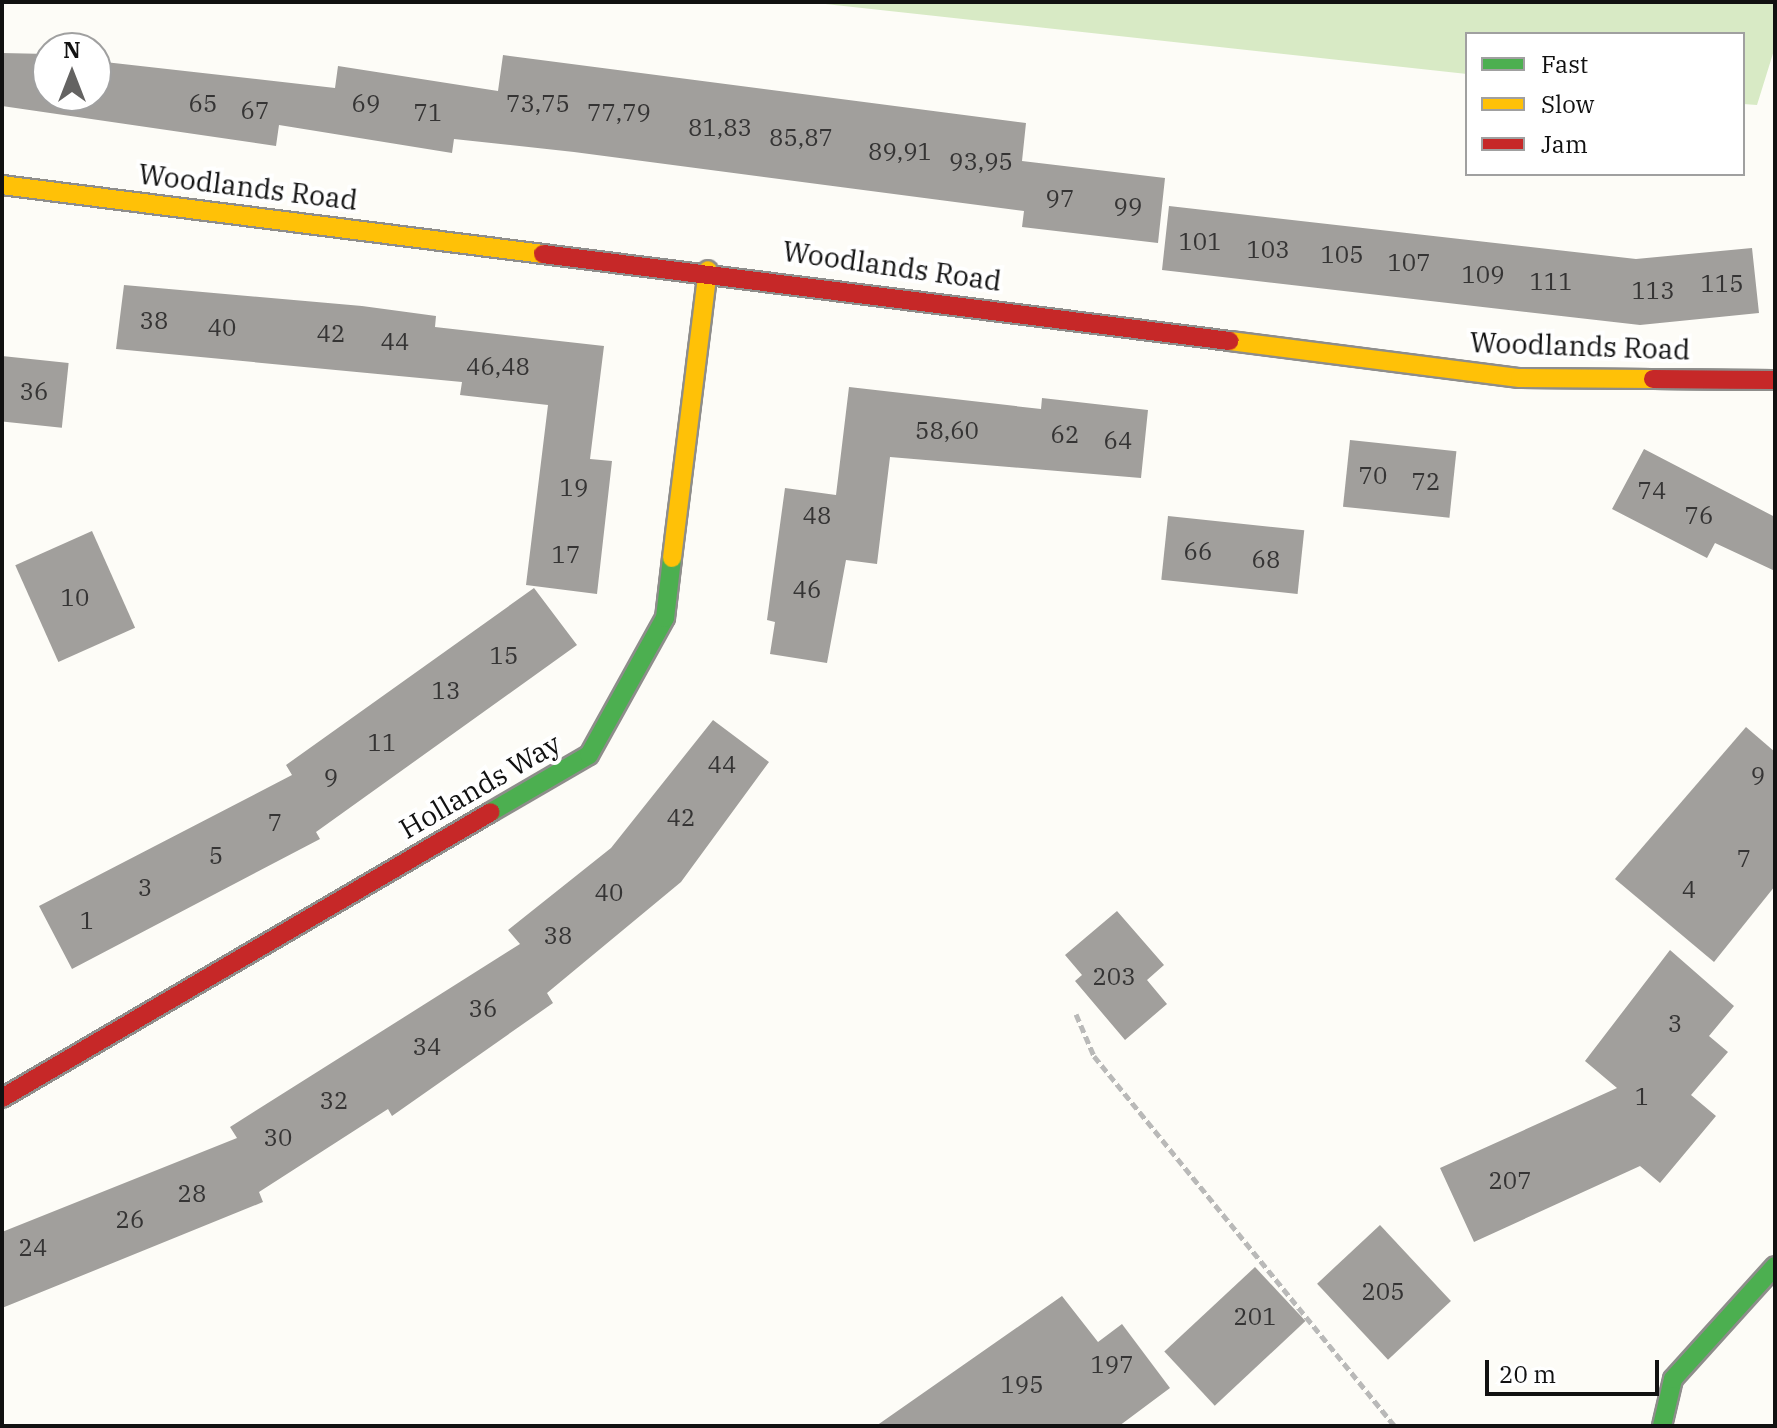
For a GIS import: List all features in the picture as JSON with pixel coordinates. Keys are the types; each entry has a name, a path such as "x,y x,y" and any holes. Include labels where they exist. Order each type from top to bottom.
{"street":[{"name":"Woodlands Road","path":"2,185 708,270 1520,378 1775,380"},
{"name":"Hollands Way","path":"2,1098 589,755 665,618 708,270"},
{"path":"1662,1426 1673,1379 1775,1266"}],"path":[{"path":"1076,1014 1094,1056 1395,1426"}],"green space":[{"path":"807,2 1775,2 1775,47 1757,105 1745,104 1745,32 1465,32 1465,74"}],"building":[{"path":"2,53 32,54 32,110 2,106"},
{"path":"503,55 1026,123 1022,161 1165,178 1158,243 1022,227 1024,211 574,152 454,139 452,153 279,125 276,146 43,112 112,112 112,63 335,88 338,66 498,91"},
{"path":"1169,206 1636,259 1752,248 1759,313 1640,325 1162,270"},
{"path":"124,285 362,306 436,316 435,327 604,346 590,459 612,461 597,594 526,585 548,405 460,395 462,382 116,349"},
{"path":"2,356 69,363 62,428 2,421"},
{"path":"849,387 1041,409 1042,398 1148,410 1141,478 890,457 877,564 846,560 827,663 770,654 775,622 767,620 785,488 836,495"},
{"path":"1350,440 1456,451 1449,518 1343,507"},
{"path":"1644,449 1775,517 1775,571 1715,543 1707,558 1612,509"},
{"path":"1168,516 1304,530 1298,594 1161,580"},
{"path":"92,531 135,628 58,662 15,565"},
{"path":"534,588 577,645 316,832 320,839 72,969 39,906 292,775 286,765"},
{"path":"713,720 769,762 681,882 547,993 553,1003 392,1116 388,1109 259,1192 263,1202 2,1308 2,1232 237,1138 230,1127 520,944 508,930 611,848"},
{"path":"1746,727 1775,752 1775,886 1714,962 1615,879"},
{"path":"1117,911 1164,965 1147,980 1167,1004 1125,1040 1075,981 1082,975 1065,955"},
{"path":"1670,950 1734,1006 1709,1036 1728,1052 1691,1095 1716,1116 1660,1183 1640,1166 1474,1242 1440,1168 1617,1088 1585,1061"},
{"path":"1380,1225 1451,1301 1388,1360 1317,1284"},
{"path":"1255,1267 1305,1321 1215,1406 1164,1352"},
{"path":"1062,1296 1098,1342 1122,1324 1170,1388 1119,1426 876,1426"}],"traffic: fast":[{"path":"491,812 589,755 665,618 672,558"},
{"path":"1662,1426 1673,1379 1775,1266"}],"traffic: slow":[{"path":"2,185 543,254"},
{"path":"672,558 708,270"},
{"path":"1230,341 1520,378 1653,379"}],"traffic: jam":[{"path":"543,254 1230,341"},
{"path":"1653,379 1775,380"},
{"path":"2,1098 491,812"}]}
